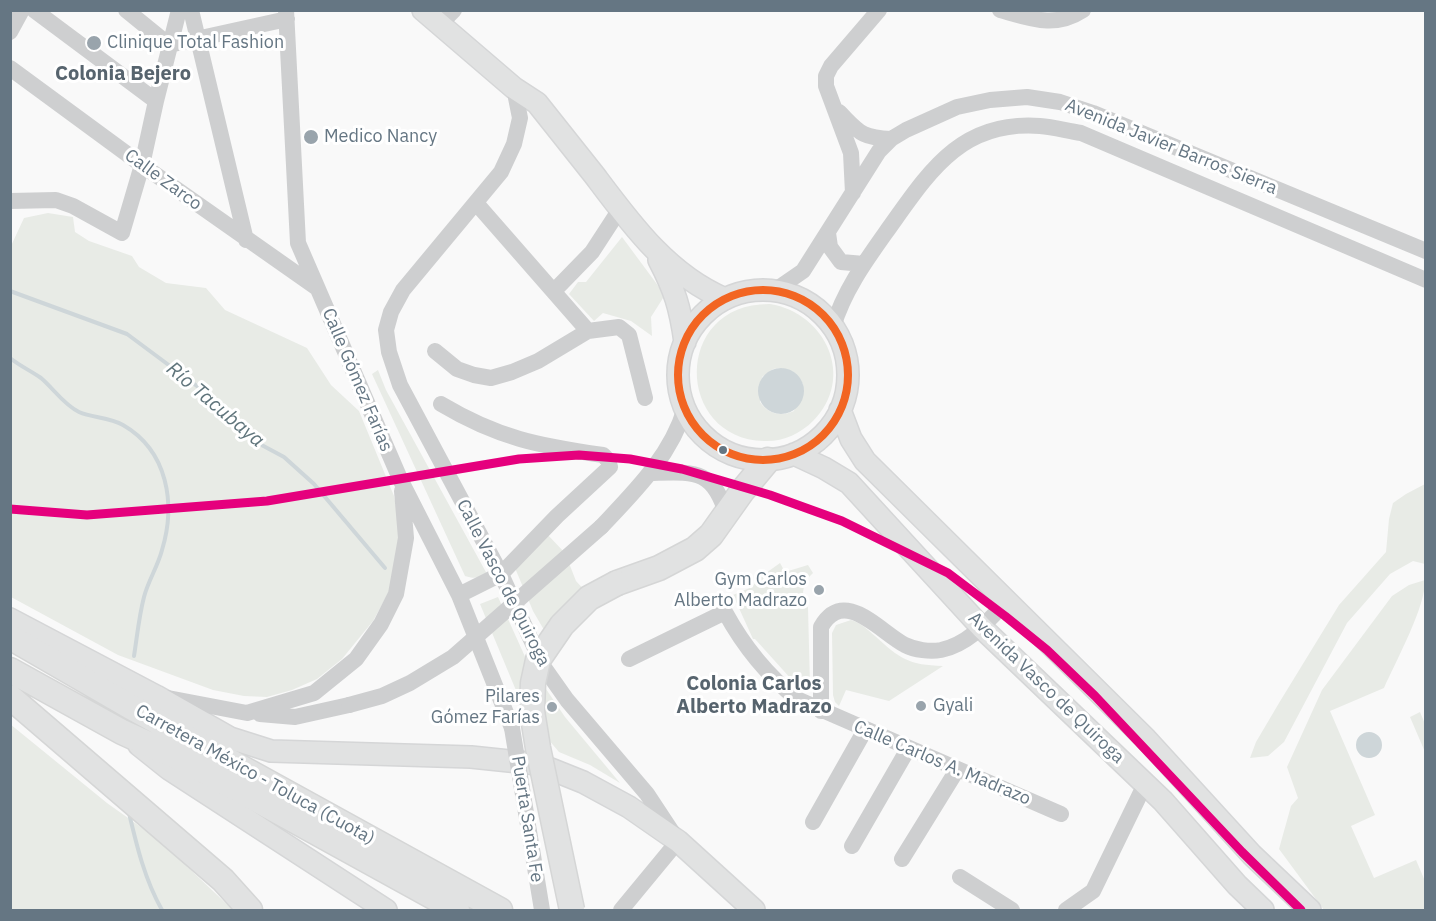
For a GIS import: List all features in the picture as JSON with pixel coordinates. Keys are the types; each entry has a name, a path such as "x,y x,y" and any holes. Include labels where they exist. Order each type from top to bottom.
{"highway":[{"path":"572,910 532,711 533,683 538,660 562,625 589,598 617,583 659,568 695,549 727,516 768,460"},
{"name":"Carretera México - Toluca (Cuota)","path":"10,637 131,707 500,910"},
{"name":"Carretera México - Toluca (Cuota)","path":"10,670 122,732 189,763 457,910"},
{"path":"10,697 223,880 250,910"}],"main road":[{"path":"423,10 447,17 514,88 537,103 653,249 687,278 706,291 725,299"},
{"path":"653,249 674,288 685,342"},
{"path":"749,291 774,291 786,293 807,303 833,327 843,347 847,368 847,390 840,410 822,437 809,447 794,454 768,460 742,458 718,447 698,430 681,397 678,375 680,358 685,342 701,317 725,299 749,291"},
{"name":"Avenida Vasco de Quiroga","path":"840,410 851,439 865,461 1146,739 1252,855 1310,910"},
{"name":"Avenida Vasco de Quiroga","path":"794,454 849,483 982,628 1145,784 1263,910"},
{"path":"10,619 230,738 271,751 471,757 538,764 583,782 629,807 678,842 754,910"},
{"path":"122,732 169,769 386,910"}],"street":[{"path":"10,32 22,10"},
{"path":"34,10 156,101"},
{"path":"126,10 169,45"},
{"path":"10,201 56,200 73,206 122,233 142,165 179,10"},
{"path":"192,10 246,240"},
{"path":"853,193 851,153 826,86 826,76 831,66 879,10"},
{"path":"1000,10 1051,21 1064,20 1083,10"},
{"path":"169,45 287,15"},
{"name":"Calle Gómez Farías","path":"287,15 298,243 401,481 459,595 512,728"},
{"name":"Calle Zarco","path":"10,68 246,240 317,288"},
{"name":"Calle Vasco de Quiroga","path":"514,88 520,118 514,144 501,171 403,290 391,312 386,330 389,352 400,385 501,574 543,666 604,744 647,794 678,842"},
{"name":"Avenida Javier Barros Sierra","path":"774,291 803,271 879,151 891,139 957,107 979,102 1027,98 1060,102 1093,113 1425,251"},
{"path":"836,110 861,134 874,139 891,139"},
{"name":"Avenida Javier Barros Sierra","path":"833,327 842,302 864,264 921,182 943,158 960,145 981,135 1008,127 1040,126 1081,134 1425,280"},
{"path":"476,203 588,331"},
{"path":"554,291 592,252 620,209"},
{"path":"828,233 830,247 841,262 864,264"},
{"path":"435,351 457,369 491,378 537,361 588,331 619,327 629,335 645,398"},
{"path":"441,404 494,432 530,443 603,455 610,467 557,516 501,574 459,595"},
{"path":"156,696 247,713 295,717 382,696 410,683 453,657 600,527 650,473 669,447 679,428 685,408"},
{"path":"650,473 693,473 706,478 721,497 727,516"},
{"path":"247,713 314,693 356,659 381,624 396,594 406,538 401,481"},
{"path":"821,711 821,627 827,616 836,611 848,610 860,614 906,646 921,650 940,650 961,643 982,628 1007,601"},
{"name":"Calle Carlos A. Madrazo","path":"629,659 725,612 739,638 783,688 797,699 1060,814"},
{"name":"Puerta Santa Fe","path":"512,728 542,910"},
{"path":"813,822 865,730"},
{"path":"852,846 908,749"},
{"path":"902,859 957,770"},
{"path":"1066,910 1093,891 1145,784"},
{"path":"621,910 678,842"},
{"path":"960,877 1012,910"}],"shaded area":[{"path":"48,213 73,217 75,232 89,241 132,256 139,267 166,283 206,288 225,310 307,348 331,385 359,411 394,496 400,529 389,592 373,621 342,659 317,679 292,690 267,697 244,696 213,690 118,655 11,597 10,248 24,218"},
{"path":"622,237 665,295 651,317 652,336 631,321 603,313 594,321 569,294 578,282 586,282"},
{"path":"770,304 790,310 806,320 820,334 829,350 833,367 832,386 826,404 813,421 790,436 764,441 735,434 714,419 701,397 697,371 702,346 715,325 738,310","holes":["780,368 794,372 803,384 794,411 780,414 771,412 760,402 762,377 773,369"]},
{"path":"781,368 790,369 798,374 803,382 803,400 798,408 790,413 781,414 772,413 764,408 759,400 758,391 759,382 764,374 772,369"},
{"path":"378,370 386,390 487,574 476,578 465,576 372,374"},
{"path":"1425,484 1425,564 1413,561 1390,574 1347,623 1284,742 1268,756 1250,758 1256,742 1339,605 1386,552 1393,503"},
{"path":"547,534 565,553 576,581 589,595 555,649 533,611 515,568"},
{"path":"780,563 785,572 808,565 813,573 805,581 803,592 808,608 810,685 801,690 753,639 733,595 752,587 759,578"},
{"path":"1425,580 1416,618 1384,688 1330,711 1375,815 1351,826 1374,878 1416,860 1425,881 1425,910 1324,910 1279,849 1291,806 1298,798 1287,767 1322,690 1392,596 1409,585"},
{"path":"498,597 527,661 565,717 620,783 590,765 559,752 525,712 480,604"},
{"path":"851,620 864,626 891,650 906,659 922,664 943,666 889,701 846,690 839,706 833,695 832,633 836,625"},
{"path":"1420,712 1425,724 1425,752 1410,717"},
{"path":"10,724 107,803 159,840 233,910 11,910"},
{"path":"1369,732 1378,736 1382,745 1378,754 1369,758 1360,754 1356,745 1360,736"}],"waterway":[{"name":"Río Tacubaya","path":"10,291 127,334 209,395 256,442 284,457 314,484 385,568"},
{"path":"10,358 41,378 74,409 123,425 138,436 150,449 159,464 168,497 166,532 160,556 144,597 134,656"},
{"path":"129,813 146,875 162,910"}],"transit line":[{"path":"763,290 795,297 810,304 823,315 834,328 841,343 848,375 841,407 834,422 823,435 810,446 795,453 763,460 731,453 716,446 703,435 692,422 685,407 678,375 685,343 692,328 703,315 716,304 731,297 763,290"},
{"path":"10,509 87,515 267,501 519,459 579,455 630,459 682,469 770,495 842,521 948,573 1005,616 1047,650 1095,696 1242,852 1301,910"}],"place":[{"name":"Clinique Total Fashion","path":"94,43"},
{"name":"Medico Nancy","path":"311,137"},
{"name":"Gym Carlos Alberto Madrazo","path":"819,590"},
{"name":"Gyali","path":"921,706"},
{"name":"Pilares Gómez Farías","path":"552,707"}],"district":[{"name":"Colonia Bejero","path":"123,74"},
{"name":"Colonia Carlos Alberto Madrazo","path":"754,696"}]}
